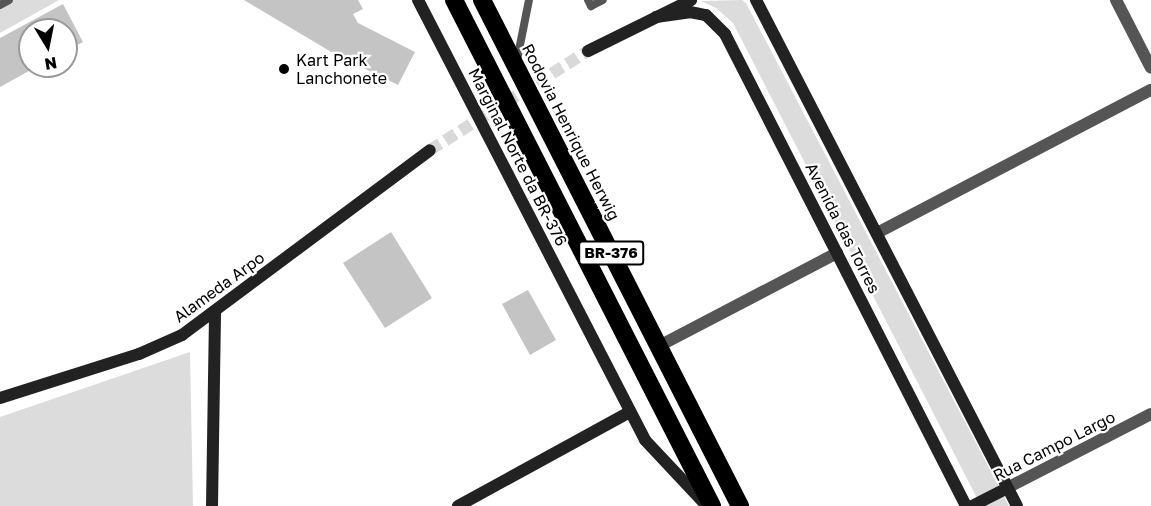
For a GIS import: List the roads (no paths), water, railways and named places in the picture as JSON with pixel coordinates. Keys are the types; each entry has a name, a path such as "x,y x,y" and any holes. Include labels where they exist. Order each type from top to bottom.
{"highway":[{"name":"BR-376","path":"454,0 712,506"},
{"name":"Rodovia Henrique Herwig","path":"482,0 740,506"}],"main road":[{"name":"Marginal Norte da BR-376","path":"418,0 645,440 707,506"},
{"path":"588,51 691,0"},
{"name":"Avenida das Torres","path":"756,0 1017,506"},
{"name":"Avenida das Torres","path":"656,17 690,12 706,15 725,34 966,506"},
{"name":"Alameda Arpo","path":"0,398 161,346 215,312 430,150"},
{"path":"212,506 215,312"},
{"path":"458,506 630,412"},
{"name":"Rua Campo Largo","path":"972,506 1007,488"}],"street":[{"path":"1116,0 1151,68"},
{"path":"876,233 1151,90"},
{"path":"659,346 837,254"},
{"name":"Rua Campo Largo","path":"1007,488 1151,414"}],"lane":[{"path":"0,5 9,0"},
{"path":"516,66 529,0"},
{"path":"588,0 591,6 603,0"}],"tunnel":[{"path":"430,150 588,51"}],"place":[{"name":"Kart Park Lanchonete","path":"284,69"}]}
